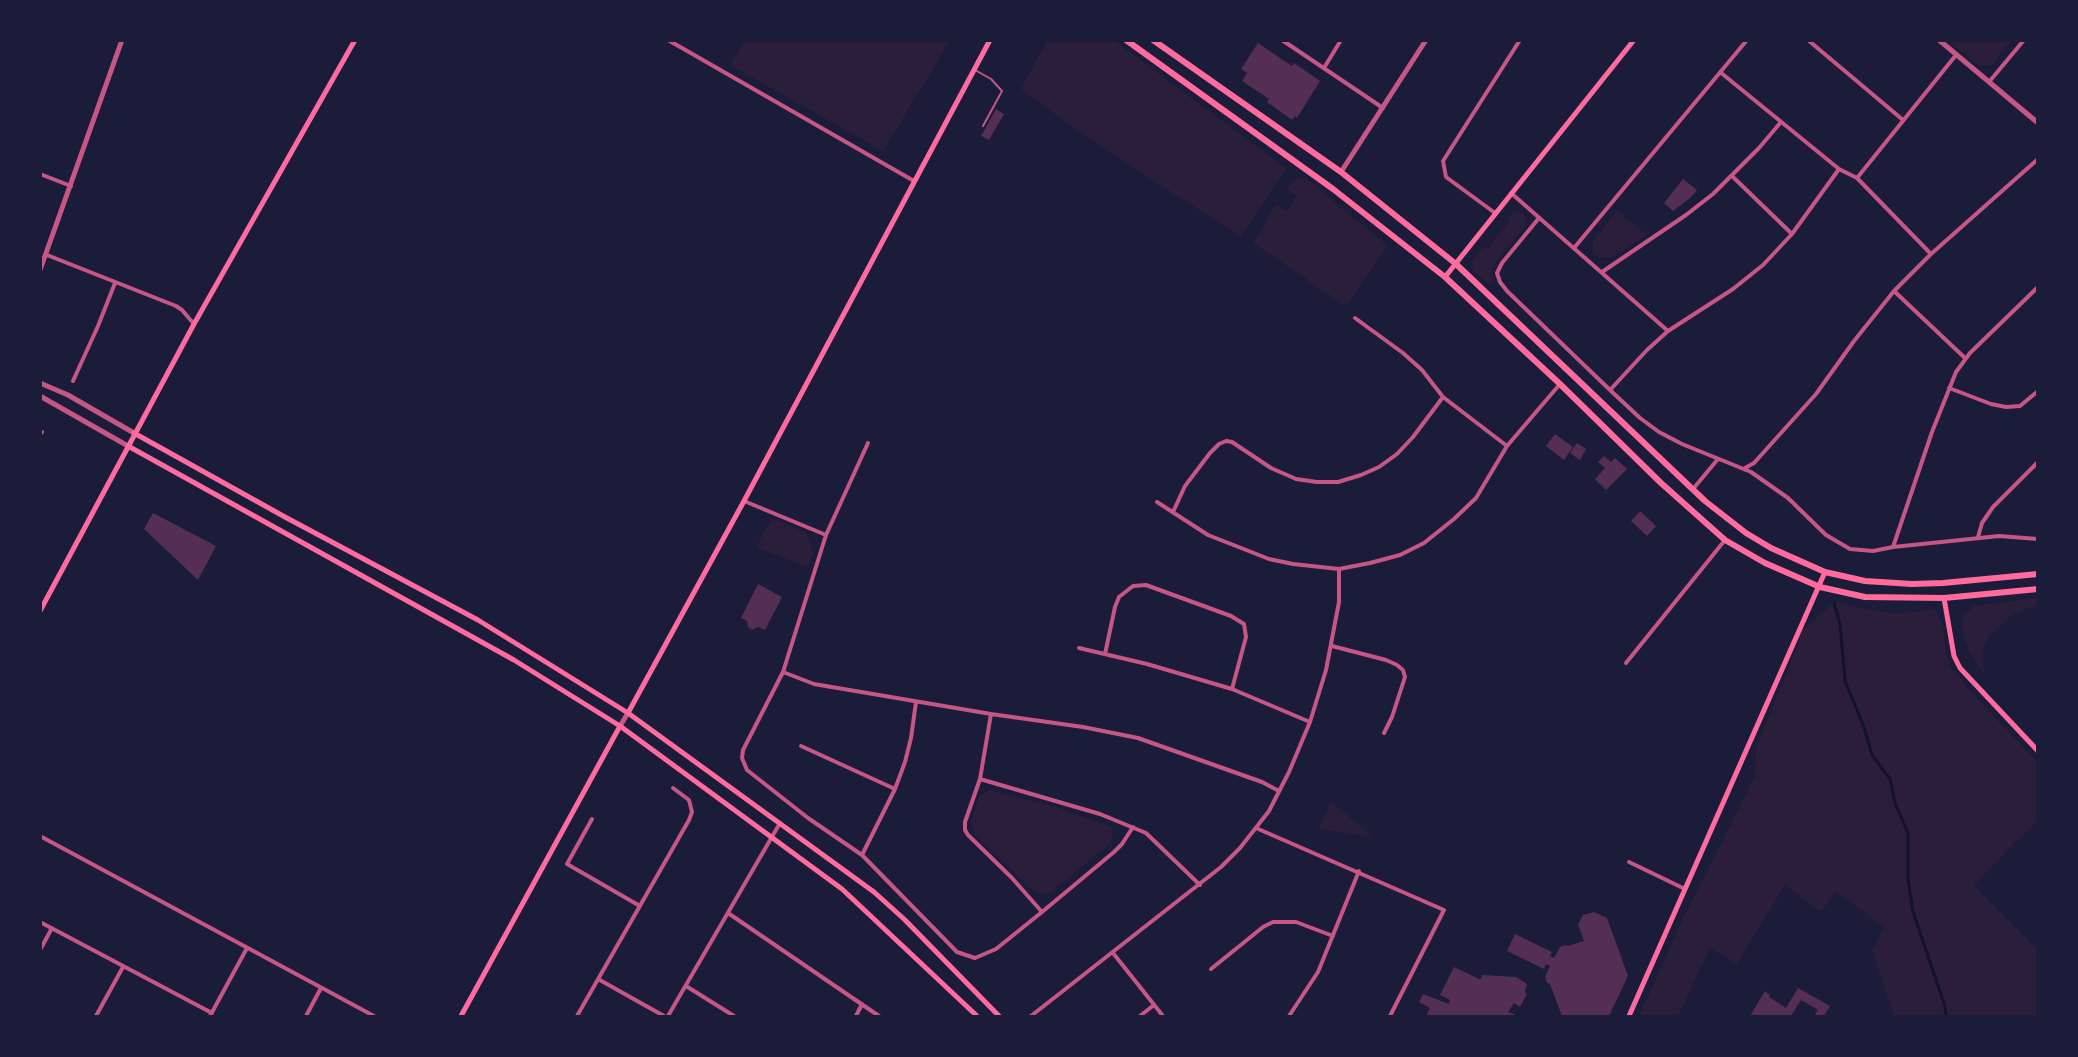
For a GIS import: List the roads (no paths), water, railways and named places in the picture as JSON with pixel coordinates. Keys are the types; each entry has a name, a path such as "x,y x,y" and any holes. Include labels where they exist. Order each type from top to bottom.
{"main road":[{"path":"40,611 194,324 355,40"},
{"path":"628,712 744,501 990,40"},
{"path":"1126,40 1333,189 1445,277 1670,491 1725,540 1765,563 1820,587 1865,597 1944,598 2037,589"},
{"path":"1153,40 1341,172 1456,264 1693,489 1746,533 1771,548 1825,572 1865,581 1943,583 2037,574"},
{"path":"1445,277 1634,40"},
{"path":"134,434 478,620 628,712 874,892 904,919 999,1017"},
{"path":"128,446 514,660 620,726 862,905 976,1017"},
{"path":"1629,1017 1825,572"},
{"path":"1944,598 1954,656 1960,668 2037,751"},
{"path":"461,1017 620,726"}],"street":[{"path":"40,270 122,40"},
{"path":"668,40 914,181"},
{"path":"1282,40 1383,108"},
{"path":"1324,69 1341,40"},
{"path":"1341,172 1426,40"},
{"path":"1495,213 1446,177 1443,161 1520,40"},
{"path":"1574,248 1747,40"},
{"path":"1808,40 1903,120"},
{"path":"1939,40 2037,123"},
{"path":"1989,82 2024,40"},
{"path":"1857,178 1956,55"},
{"path":"1720,72 1839,169 1857,178 1931,254"},
{"path":"1602,272 1686,215 1732,176 1781,122"},
{"path":"1744,468 1754,463 1816,394 1894,291 1931,254 2037,159"},
{"path":"1610,390 1647,350 1668,332 1750,276 1777,251 1839,169"},
{"path":"40,174 71,186"},
{"path":"1732,176 1792,234"},
{"path":"1511,193 1668,332"},
{"path":"1539,218 1502,263 1497,273 1500,282 1610,390 1659,432 1718,459 1744,468 1788,498 1826,535 1843,546 1859,551 1978,537 2015,536 2037,539"},
{"path":"47,255 176,306 194,324"},
{"path":"73,381 115,283"},
{"path":"1893,547 1956,372 1965,358 2037,287"},
{"path":"1894,291 1965,358"},
{"path":"1355,318 1403,353 1422,370 1443,397 1507,446"},
{"path":"40,383 68,395 134,434"},
{"path":"1157,502 1208,535 1243,550 1293,564 1339,569 1400,555 1424,543 1476,498 1507,446 1560,384"},
{"path":"1949,388 1991,404 2007,407 2020,406 2037,391"},
{"path":"40,396 128,446"},
{"path":"1173,512 1185,486 1210,453 1226,441 1232,442 1271,468 1296,478 1317,482 1338,482 1378,467 1397,454 1443,397"},
{"path":"868,443 826,535 783,672 743,750 744,764 754,777 862,855 957,952 975,958 996,949 1042,912 1114,852 1133,827"},
{"path":"1693,489 1718,459"},
{"path":"1978,537 1982,523 1993,507 2037,462"},
{"path":"744,501 826,535"},
{"path":"1626,663 1725,540"},
{"path":"1033,1016 1200,885 1240,848 1269,811 1310,722 1326,670 1339,603 1339,569"},
{"path":"1105,654 1119,597 1133,586 1146,585 1231,616 1244,624 1246,637 1232,689"},
{"path":"1332,646 1386,660 1403,670 1405,677 1384,734"},
{"path":"1079,648 1147,664 1232,689 1310,722"},
{"path":"783,672 814,684 1083,727 1138,738 1262,782 1279,791"},
{"path":"862,855 895,789 911,738 916,702"},
{"path":"620,726 628,712"},
{"path":"992,714 980,779 965,822 965,830 1042,912"},
{"path":"801,746 895,789"},
{"path":"980,779 1077,807 1146,833 1200,885"},
{"path":"577,1017 689,820 692,812 689,800 673,788"},
{"path":"592,819 567,864 640,906"},
{"path":"598,979 666,1017 780,823"},
{"path":"1256,828 1444,910 1390,1017"},
{"path":"40,836 374,1017"},
{"path":"1629,862 1686,889"},
{"path":"1289,1017 1318,972 1359,871"},
{"path":"728,913 879,1017"},
{"path":"40,922 211,1015 247,948"},
{"path":"1211,969 1263,927 1273,922 1296,922 1333,936"},
{"path":"40,950 52,928"},
{"path":"1113,953 1163,1017"},
{"path":"96,1017 123,967"},
{"path":"686,986 734,1017"},
{"path":"306,1017 321,988"},
{"path":"856,1017 862,1004"},
{"path":"1140,1017 1154,1005"}],"lane":[{"path":"975,70 991,80 1002,91 983,126"}],"waterway":[{"path":"1834,603 1840,624 1845,681 1864,727 1872,755 1890,779 1895,803 1908,833 1908,880 1913,912 1945,1006 1946,1016"}]}
